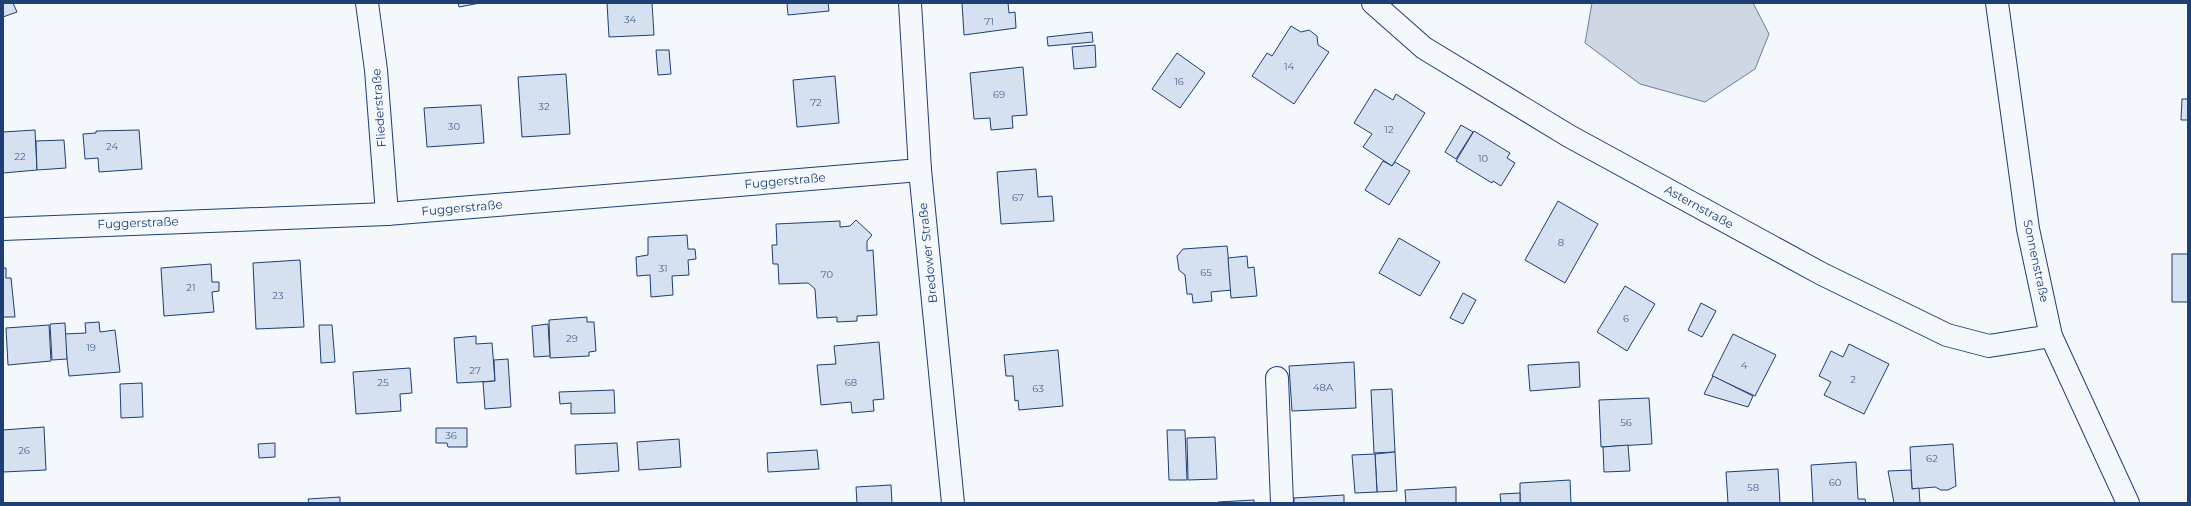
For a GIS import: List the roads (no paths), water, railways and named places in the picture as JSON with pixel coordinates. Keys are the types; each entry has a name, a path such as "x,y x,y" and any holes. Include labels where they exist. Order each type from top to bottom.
{"street":[{"name":"Fliederstraße","path":"367,3 376,70 387,214"},
{"name":"Bredower Straße","path":"910,3 920,170 953,503"},
{"name":"Asternstraße","path":"1373,3 1424,48 1569,136 1822,274 1954,337 1989,346 2051,336"},
{"name":"Sonnenstraße","path":"1997,3 2028,229 2051,336 2128,503"},
{"name":"Fuggerstraße","path":"3,229 387,214 920,170"},
{"path":"1277,378 1282,503"}]}
